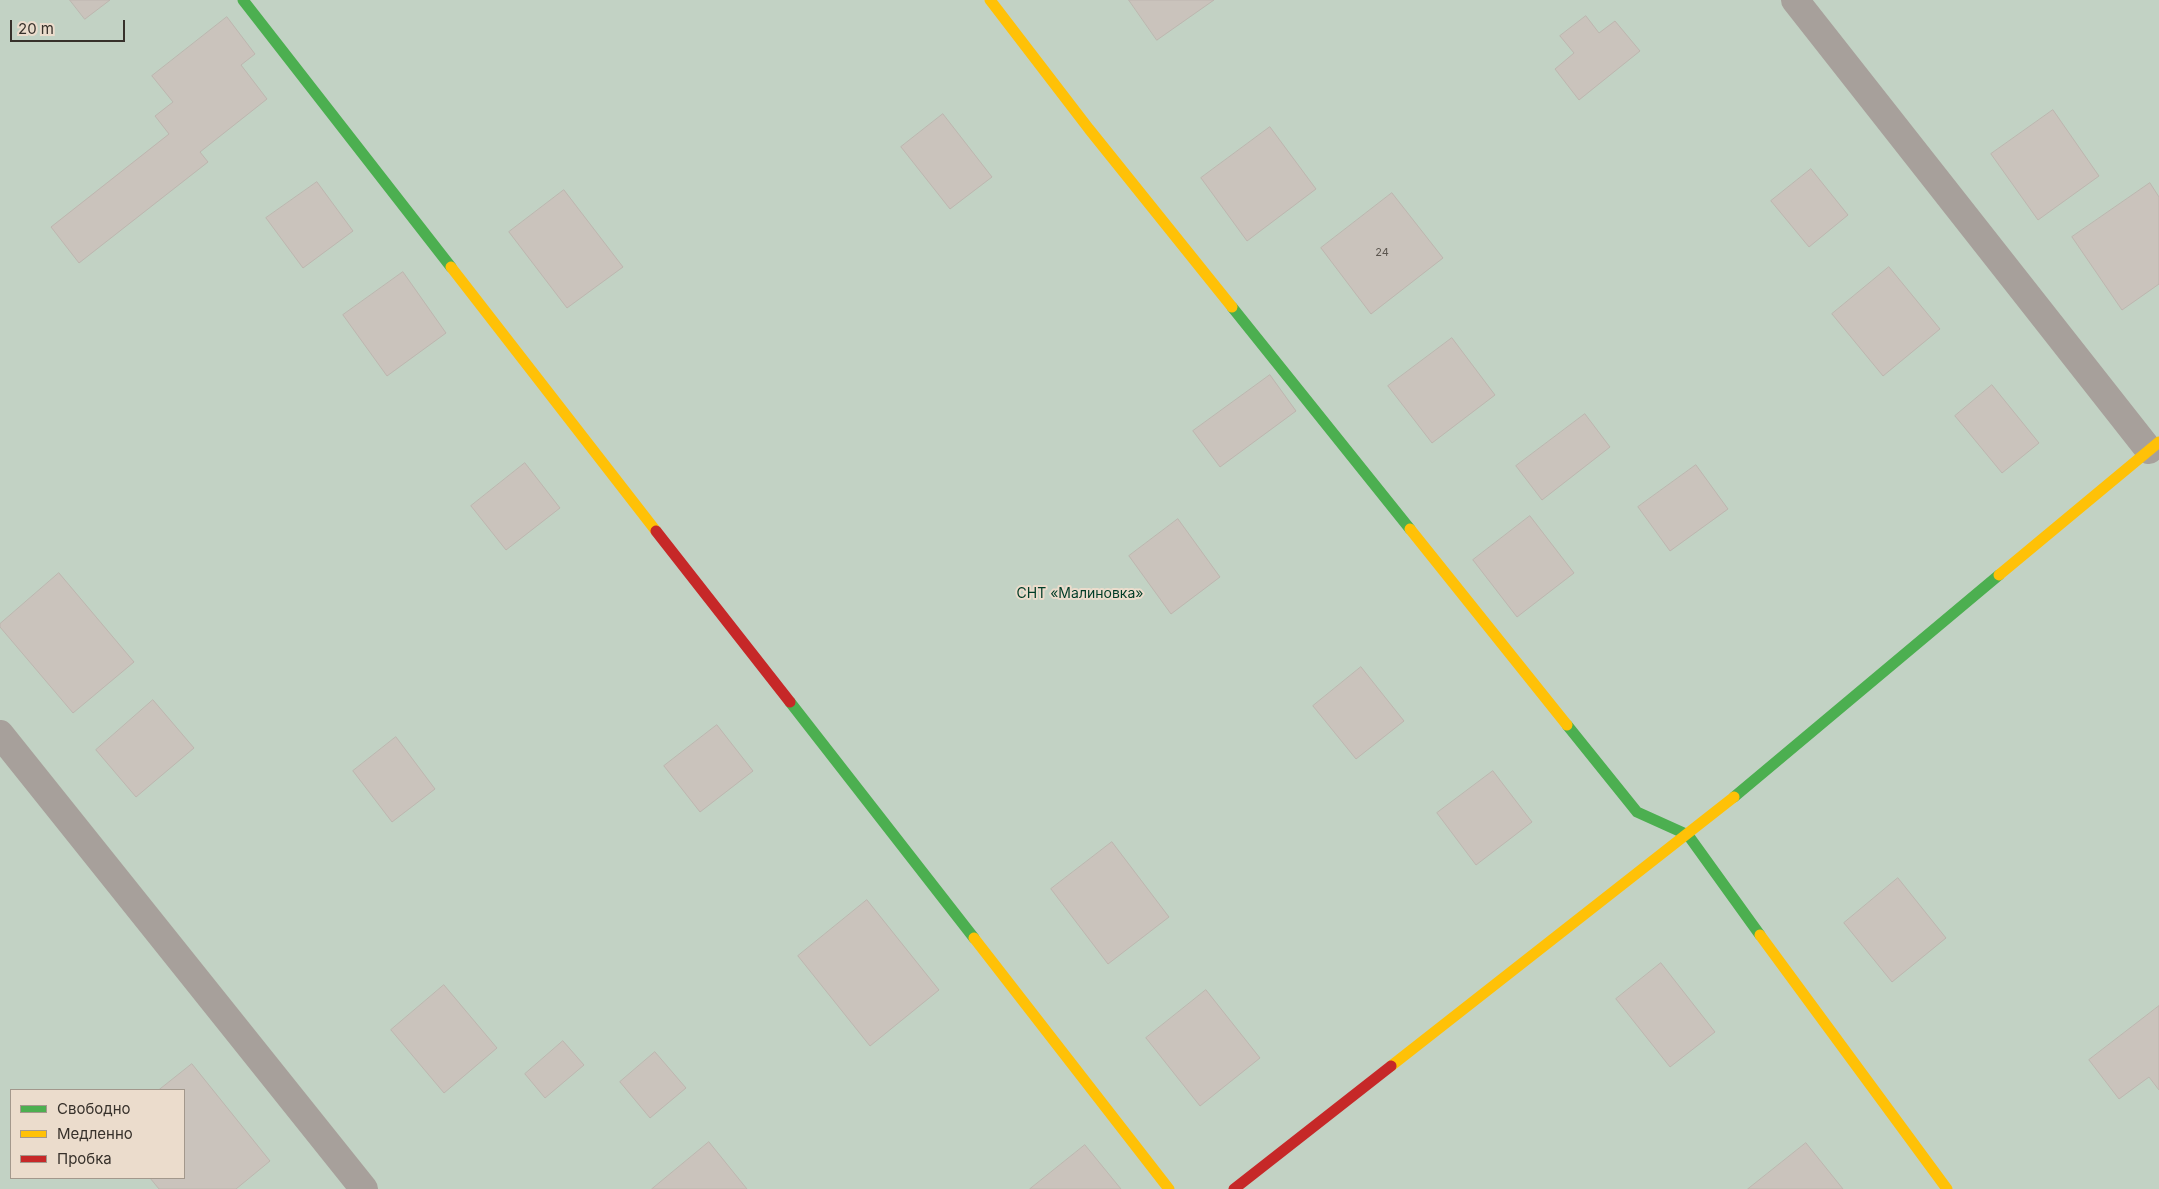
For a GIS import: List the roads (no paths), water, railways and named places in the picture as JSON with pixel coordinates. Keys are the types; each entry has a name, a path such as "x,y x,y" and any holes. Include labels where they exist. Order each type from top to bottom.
{"street":[{"path":"243,0 1169,1189"},
{"path":"990,0 1089,129 1637,812 1688,835 1829,1032 1947,1189"},
{"path":"1237,1188 1688,835 2154,446 1795,0"},
{"path":"0,734 364,1189"}],"park label":[{"name":"СНТ «Малиновка»","path":"1080,594"}]}
